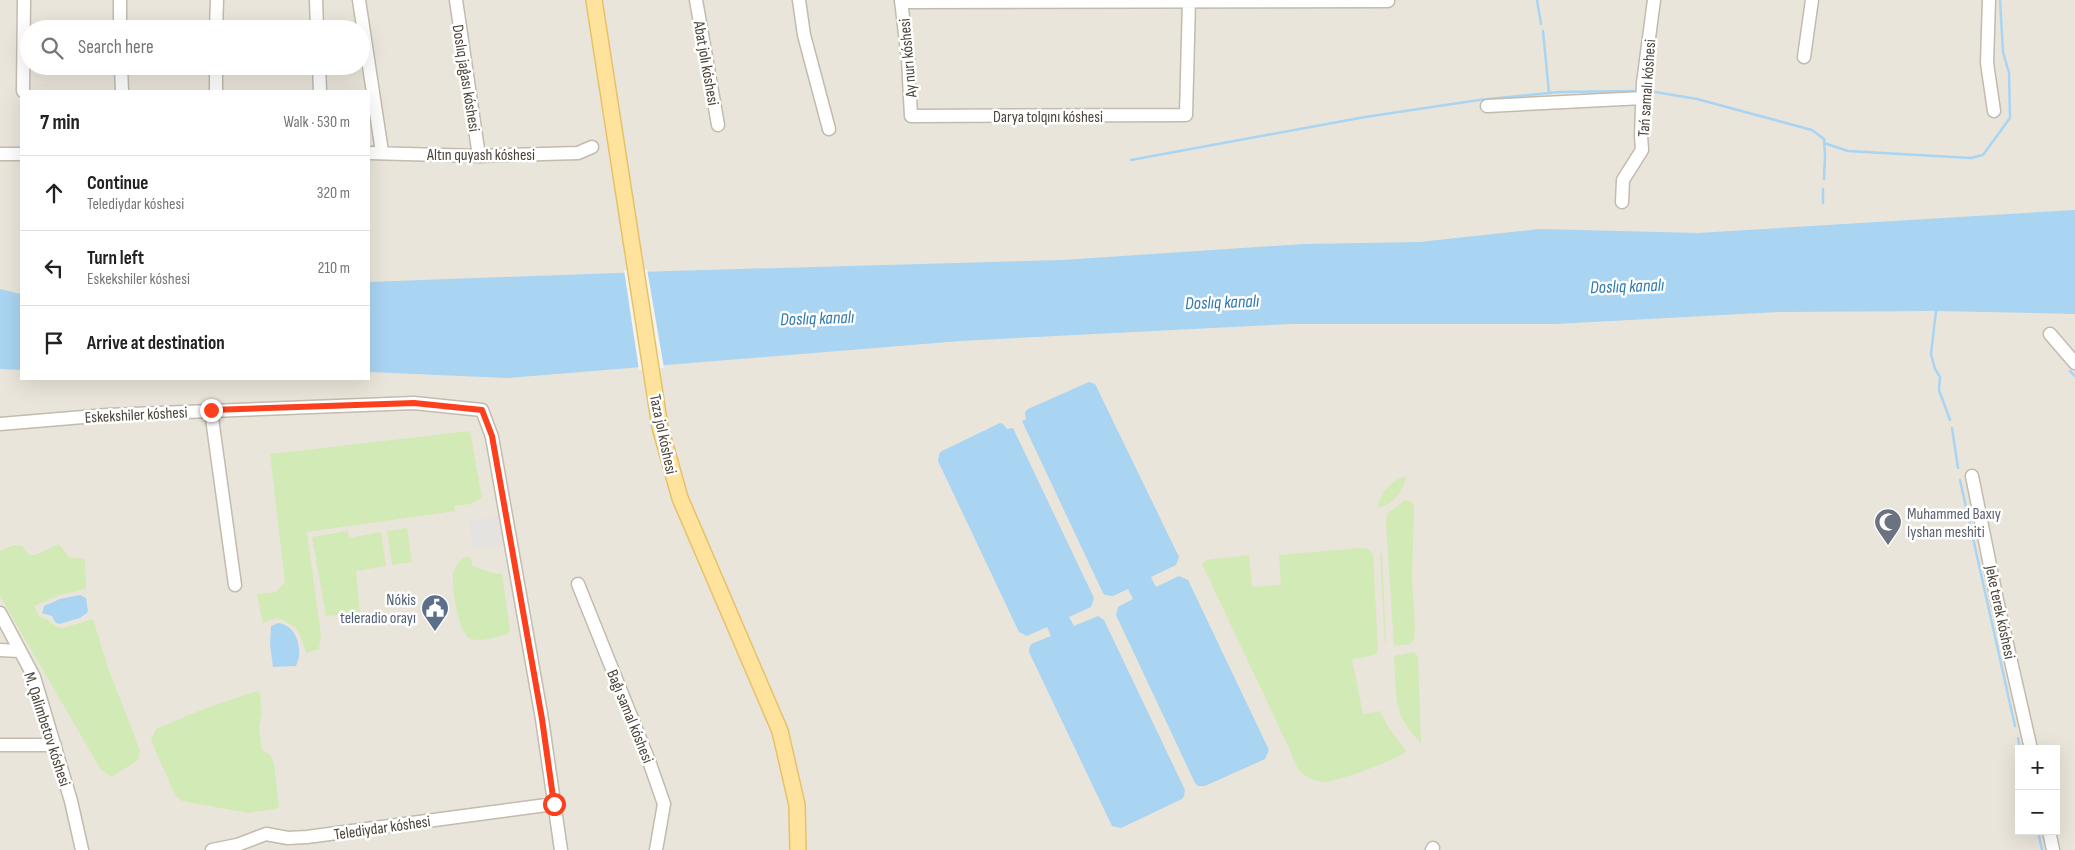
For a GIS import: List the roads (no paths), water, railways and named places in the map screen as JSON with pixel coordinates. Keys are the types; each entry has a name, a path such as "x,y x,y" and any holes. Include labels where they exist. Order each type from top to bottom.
{"main road":[{"name":"Taza jol kóshesi","path":"594,0 660,427 680,498 780,731 797,805 798,850"}],"street":[{"path":"24,0 24,20"},
{"path":"120,0 120,20"},
{"path":"216,20 217,0"},
{"path":"316,0 317,20"},
{"path":"359,0 362,20"},
{"name":"Doslıq jaǵası kóshesi","path":"456,0 479,156"},
{"name":"Abat jolı kóshesi","path":"696,0 718,125"},
{"path":"799,0 804,35 829,129"},
{"name":"Tań samalı kóshesi","path":"1622,202 1623,180 1642,150 1640,135 1642,98 1654,0"},
{"path":"1804,58 1812,0"},
{"path":"1989,0 1987,63 1994,112"},
{"path":"901,1 1388,1"},
{"name":"Ay nurı kóshesi","path":"901,1 908,59 911,116"},
{"name":"Darya tolqını kóshesi","path":"911,116 1186,115 1189,1"},
{"path":"370,73 382,152"},
{"path":"23,75 23,90"},
{"path":"121,75 122,90"},
{"path":"216,75 216,90"},
{"path":"319,75 320,90"},
{"path":"1487,106 1642,98"},
{"name":"Altın quyash kóshesi","path":"370,153 479,156 578,153 592,147"},
{"path":"0,154 20,154"},
{"path":"2050,334 2075,363"},
{"name":"Eskekshiler kóshesi","path":"0,424 107,415 414,403 482,410 492,436 542,719 554,804"},
{"path":"211,410 235,585"},
{"name":"Jeke terek kóshesi","path":"1972,476 1997,600 2030,745"},
{"name":"Baǵı samal kóshesi","path":"578,584 649,761 664,804 656,850"},
{"name":"M. Qalimbetov kóshesi","path":"0,613 34,677 71,801 82,850"},
{"path":"0,650 19,651"},
{"path":"0,745 55,746"},
{"path":"554,804 561,850"},
{"name":"Telediydar kóshesi","path":"212,850 237,845 266,834 288,838 307,837 554,804"},
{"path":"2050,835 2053,850"}],"water":[{"name":"Doslıq kanalı","path":"2075,210 2075,314 1936,311 1779,312 1555,324 1291,324 960,341 507,378 370,372 370,282 1062,260 1304,244 1419,242 1540,229 1698,233"},
{"path":"0,289 20,294 20,370 0,369"},
{"path":"1089,382 1095,384 1179,557 1176,565 1151,577 1156,587 1179,576 1188,580 1269,750 1265,759 1205,786 1198,786 1195,783 1116,615 1118,607 1133,599 1128,589 1113,596 1103,593 1022,421 1026,419 1025,412 1028,409"},
{"path":"1000,423 1007,429 1013,428 1094,598 1091,607 1069,617 1074,626 1098,616 1104,620 1185,790 1182,799 1121,828 1112,826 1029,652 1031,644 1051,636 1047,627 1027,636 1019,632 938,461 939,454 942,451"},
{"path":"80,595 86,598 88,612 80,618 59,624 55,622 52,616 42,613 44,606 60,599"},
{"path":"278,623 290,628 297,639 299,653 296,666 273,667 270,644 271,626"}],"waterway":[{"path":"1537,0 1541,24"},
{"path":"1824,143 1848,151 1971,158 1983,155 2010,118 2009,73 2003,52 2000,0"},
{"path":"1543,31 1549,93"},
{"path":"1131,160 1365,117 1479,100 1559,92 1639,91"},
{"path":"1649,91 1697,99 1812,130 1824,139 1824,179"},
{"path":"1823,189 1823,203"},
{"path":"1936,311 1931,354 1935,369 1940,377 1939,390 1950,420"},
{"path":"2070,371 2075,376"},
{"path":"1952,428 1958,468"},
{"path":"1960,480 2015,726"},
{"path":"2018,738 2019,745"},
{"path":"2039,835 2042,850"}],"place":[{"name":"Muhammed Baxıy Iyshan meshiti","path":"1888,546"},
{"name":"Nókis teleradio orayı","path":"435,632"}]}
